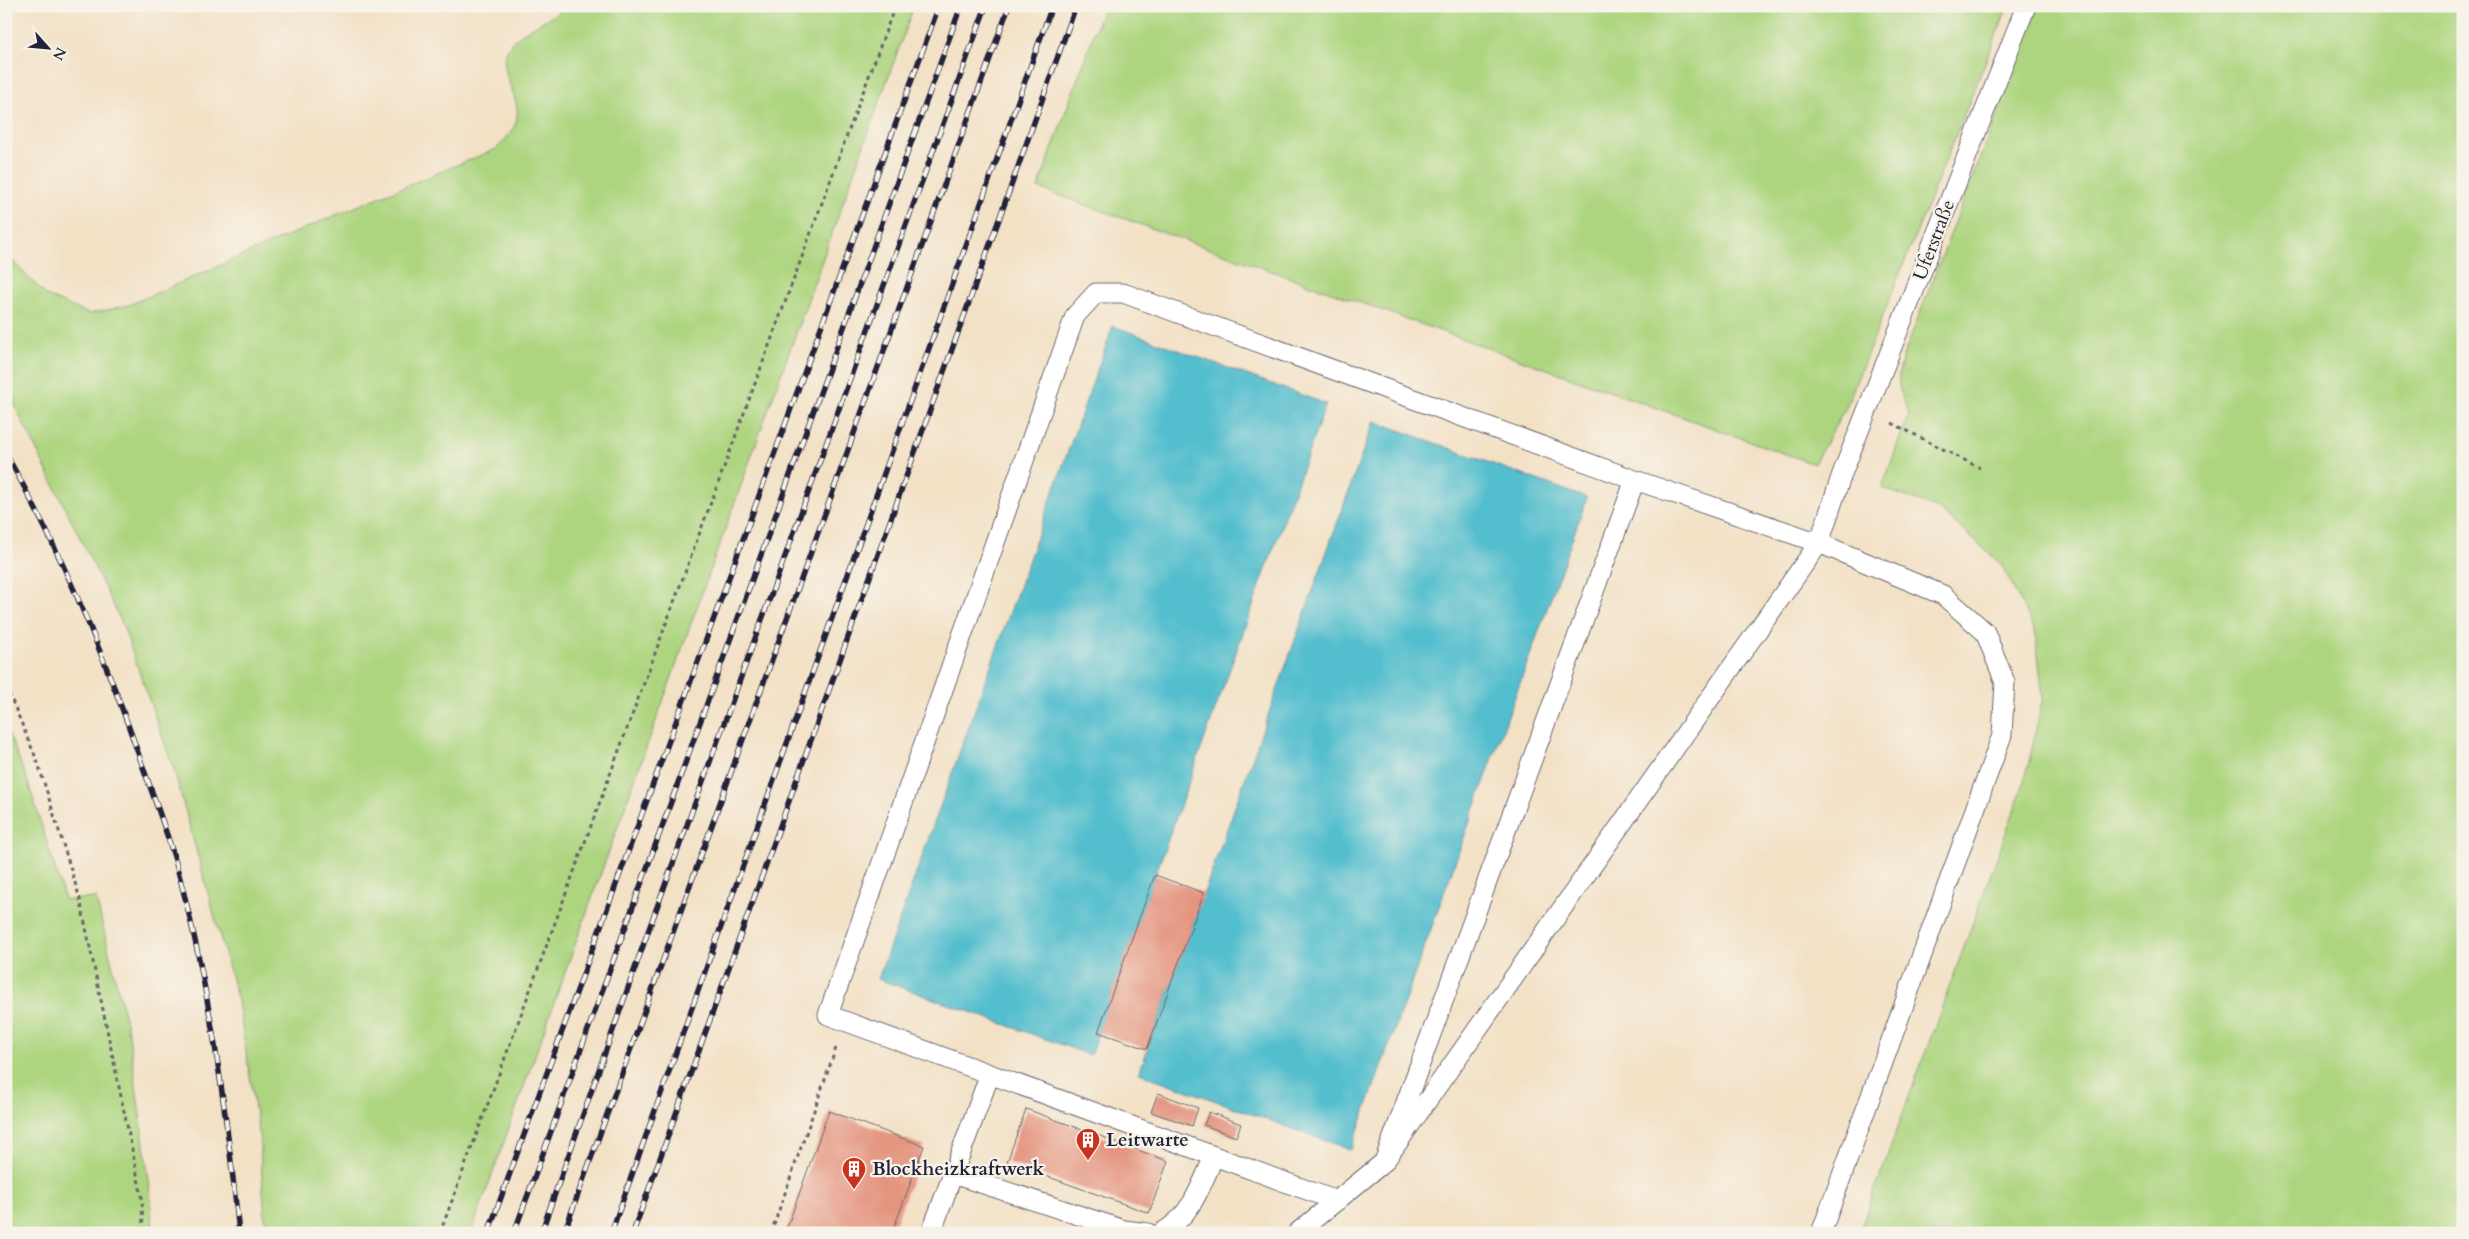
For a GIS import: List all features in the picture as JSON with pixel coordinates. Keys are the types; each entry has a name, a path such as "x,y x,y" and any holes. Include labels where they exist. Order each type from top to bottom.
{"lane":[{"name":"Uferstraße","path":"1384,1162 1819,543 1842,474 2026,6"},
{"path":"1337,1201 828,1015 1075,316 1096,293 1123,293 1635,480 1819,543 1942,595 1985,632 2005,682 2002,735 1820,1233"},
{"path":"1297,1233 1384,1162 1635,480"},
{"path":"931,1233 990,1074"},
{"path":"1161,1233 1175,1226 1194,1203 1214,1156"},
{"path":"953,1174 1124,1230 1148,1233"}],"path":[{"path":"440,1233 895,6"},
{"path":"1868,408 1901,429 1980,468"},
{"path":"6,686 38,763 54,821 80,899 91,944 142,1198 143,1233"},
{"path":"771,1233 846,1021"}],"green space":[{"path":"571,6 914,6 471,1233 266,1233 259,1134 238,1001 174,770 122,623 6,388 6,248 15,264 47,296 89,314 129,305 338,214 496,149 511,132 517,119 515,98 505,68 508,48 512,42 527,30"},
{"path":"1104,6 2008,6 1846,407 1814,464 1038,188"},
{"path":"2039,6 2463,6 2463,1233 1859,1233 2025,781 2043,697 2035,630 2001,564 1939,509 1882,488 1909,413 1903,399 1899,381 1902,359"},
{"path":"6,728 26,776 65,900 96,898 129,1035 149,1181 153,1233 6,1233"}],"water":[{"path":"1113,326 1326,404 1090,1055 878,979"},
{"path":"1374,421 1587,498 1351,1150 1139,1073"}],"building":[{"path":"1155,875 1204,893 1147,1049 1098,1032"},
{"path":"1158,1093 1198,1108 1192,1126 1151,1112"},
{"name":"Leitwarte","path":"1026,1109 1168,1161 1149,1213 1007,1162"},
{"name":"Blockheizkraftwerk","path":"829,1111 924,1146 892,1233 785,1233"},
{"path":"1209,1112 1241,1124 1236,1137 1204,1125"}],"railway":[{"path":"488,1233 939,6"},
{"path":"514,1233 961,6"},
{"path":"541,1233 649,929 986,6"},
{"path":"564,1233 1009,6"},
{"path":"611,1233 1052,6"},
{"path":"633,1233 1076,6"},
{"path":"6,454 65,569 99,649 130,730 175,860 198,952 207,998 222,1092 239,1233"}],"place":[{"name":"Leitwarte","path":"1088,1161"},
{"name":"Blockheizkraftwerk","path":"854,1190"}]}
